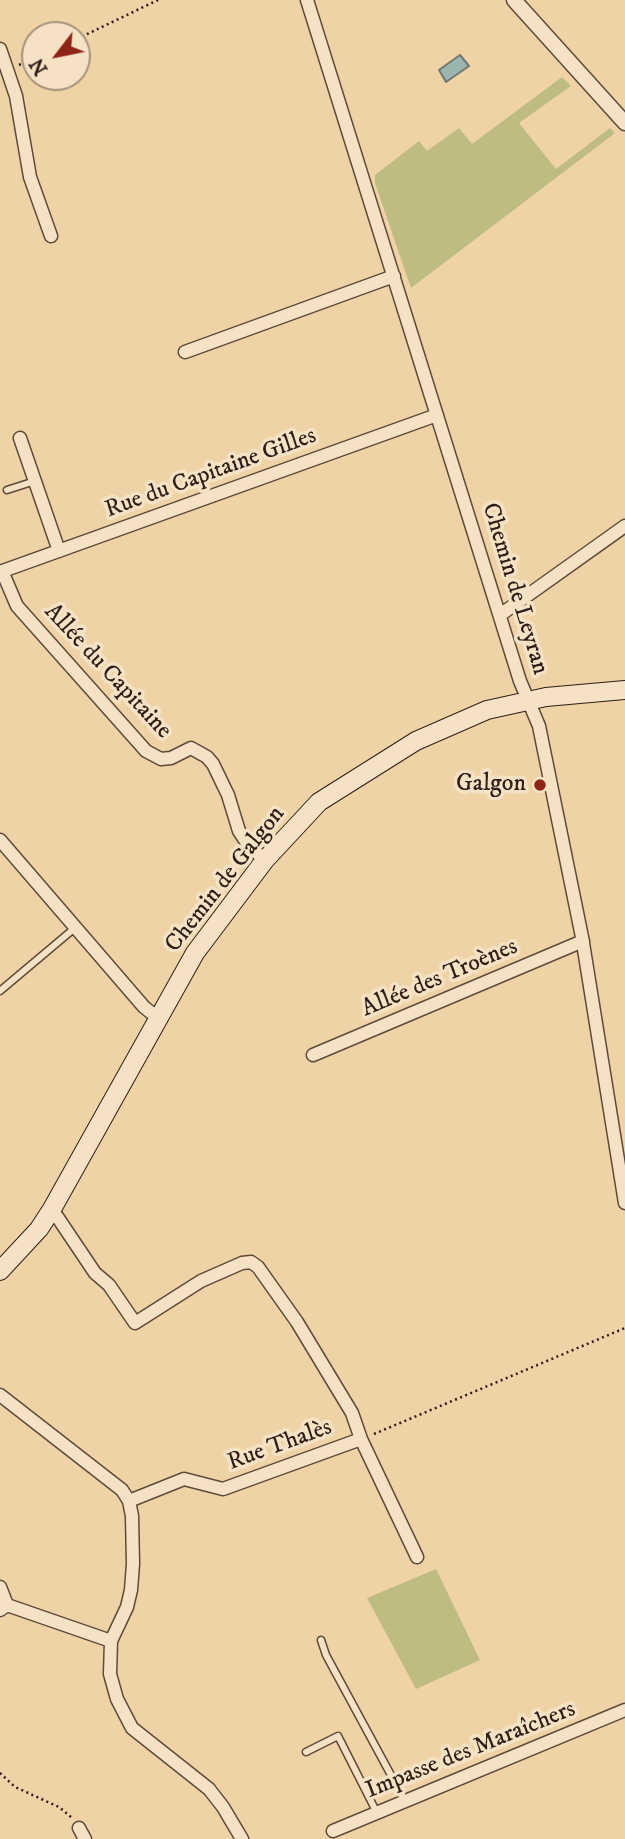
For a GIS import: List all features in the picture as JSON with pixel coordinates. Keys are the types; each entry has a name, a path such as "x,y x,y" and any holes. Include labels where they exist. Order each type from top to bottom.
{"main road":[{"name":"Chemin de Galgon","path":"0,1270 39,1229 52,1209 195,953 265,860 318,802 416,741 487,710 527,700 625,690"}],"street":[{"name":"Chemin de Leyran","path":"307,0 527,700 539,726 583,941 620,1148 625,1203"},
{"path":"514,0 625,122"},
{"path":"0,49 16,96 30,177 51,236"},
{"path":"184,352 394,276"},
{"name":"Rue du Capitaine Gilles","path":"1,571 437,415"},
{"path":"20,438 59,551"},
{"path":"500,615 625,526"},
{"name":"Allée du Capitaine","path":"1,571 17,606 146,751 162,759 172,758 191,748 207,757 228,795 239,831 249,846 265,860"},
{"path":"0,840 153,1016 159,1019"},
{"name":"Allée des Troènes","path":"313,1055 583,941"},
{"path":"52,1209 95,1273 109,1285 135,1323 201,1281 242,1263 251,1262 258,1267 352,1413 361,1439"},
{"path":"0,1395 122,1490 129,1501 132,1516 131,1590 127,1607 111,1641 110,1674 117,1699 132,1728 209,1789 242,1839"},
{"name":"Rue Thalès","path":"129,1501 184,1479 223,1489 361,1439 418,1557"},
{"path":"0,1587 3,1607 111,1641"},
{"name":"Impasse des Maraîchers","path":"333,1831 625,1710"}],"lane":[{"path":"7,490 35,481"},
{"path":"0,991 76,927"},
{"path":"321,1640 326,1655 405,1801"},
{"path":"306,1752 338,1736 377,1813"}],"path":[{"path":"91,32 158,0"},
{"path":"8,70 21,64"},
{"path":"361,1439 625,1328"},
{"path":"0,1773 15,1787 59,1807 71,1817 82,1834"}],"shaded area":[{"path":"562,77 571,86 519,123 556,169 610,128 615,133 411,288 375,183 375,175 419,141 427,151 459,128 472,144"},
{"path":"436,1569 480,1660 416,1689 367,1598"}],"water":[{"path":"460,55 469,66 446,82 439,70"}],"place":[{"name":"Galgon","path":"540,785"}]}
